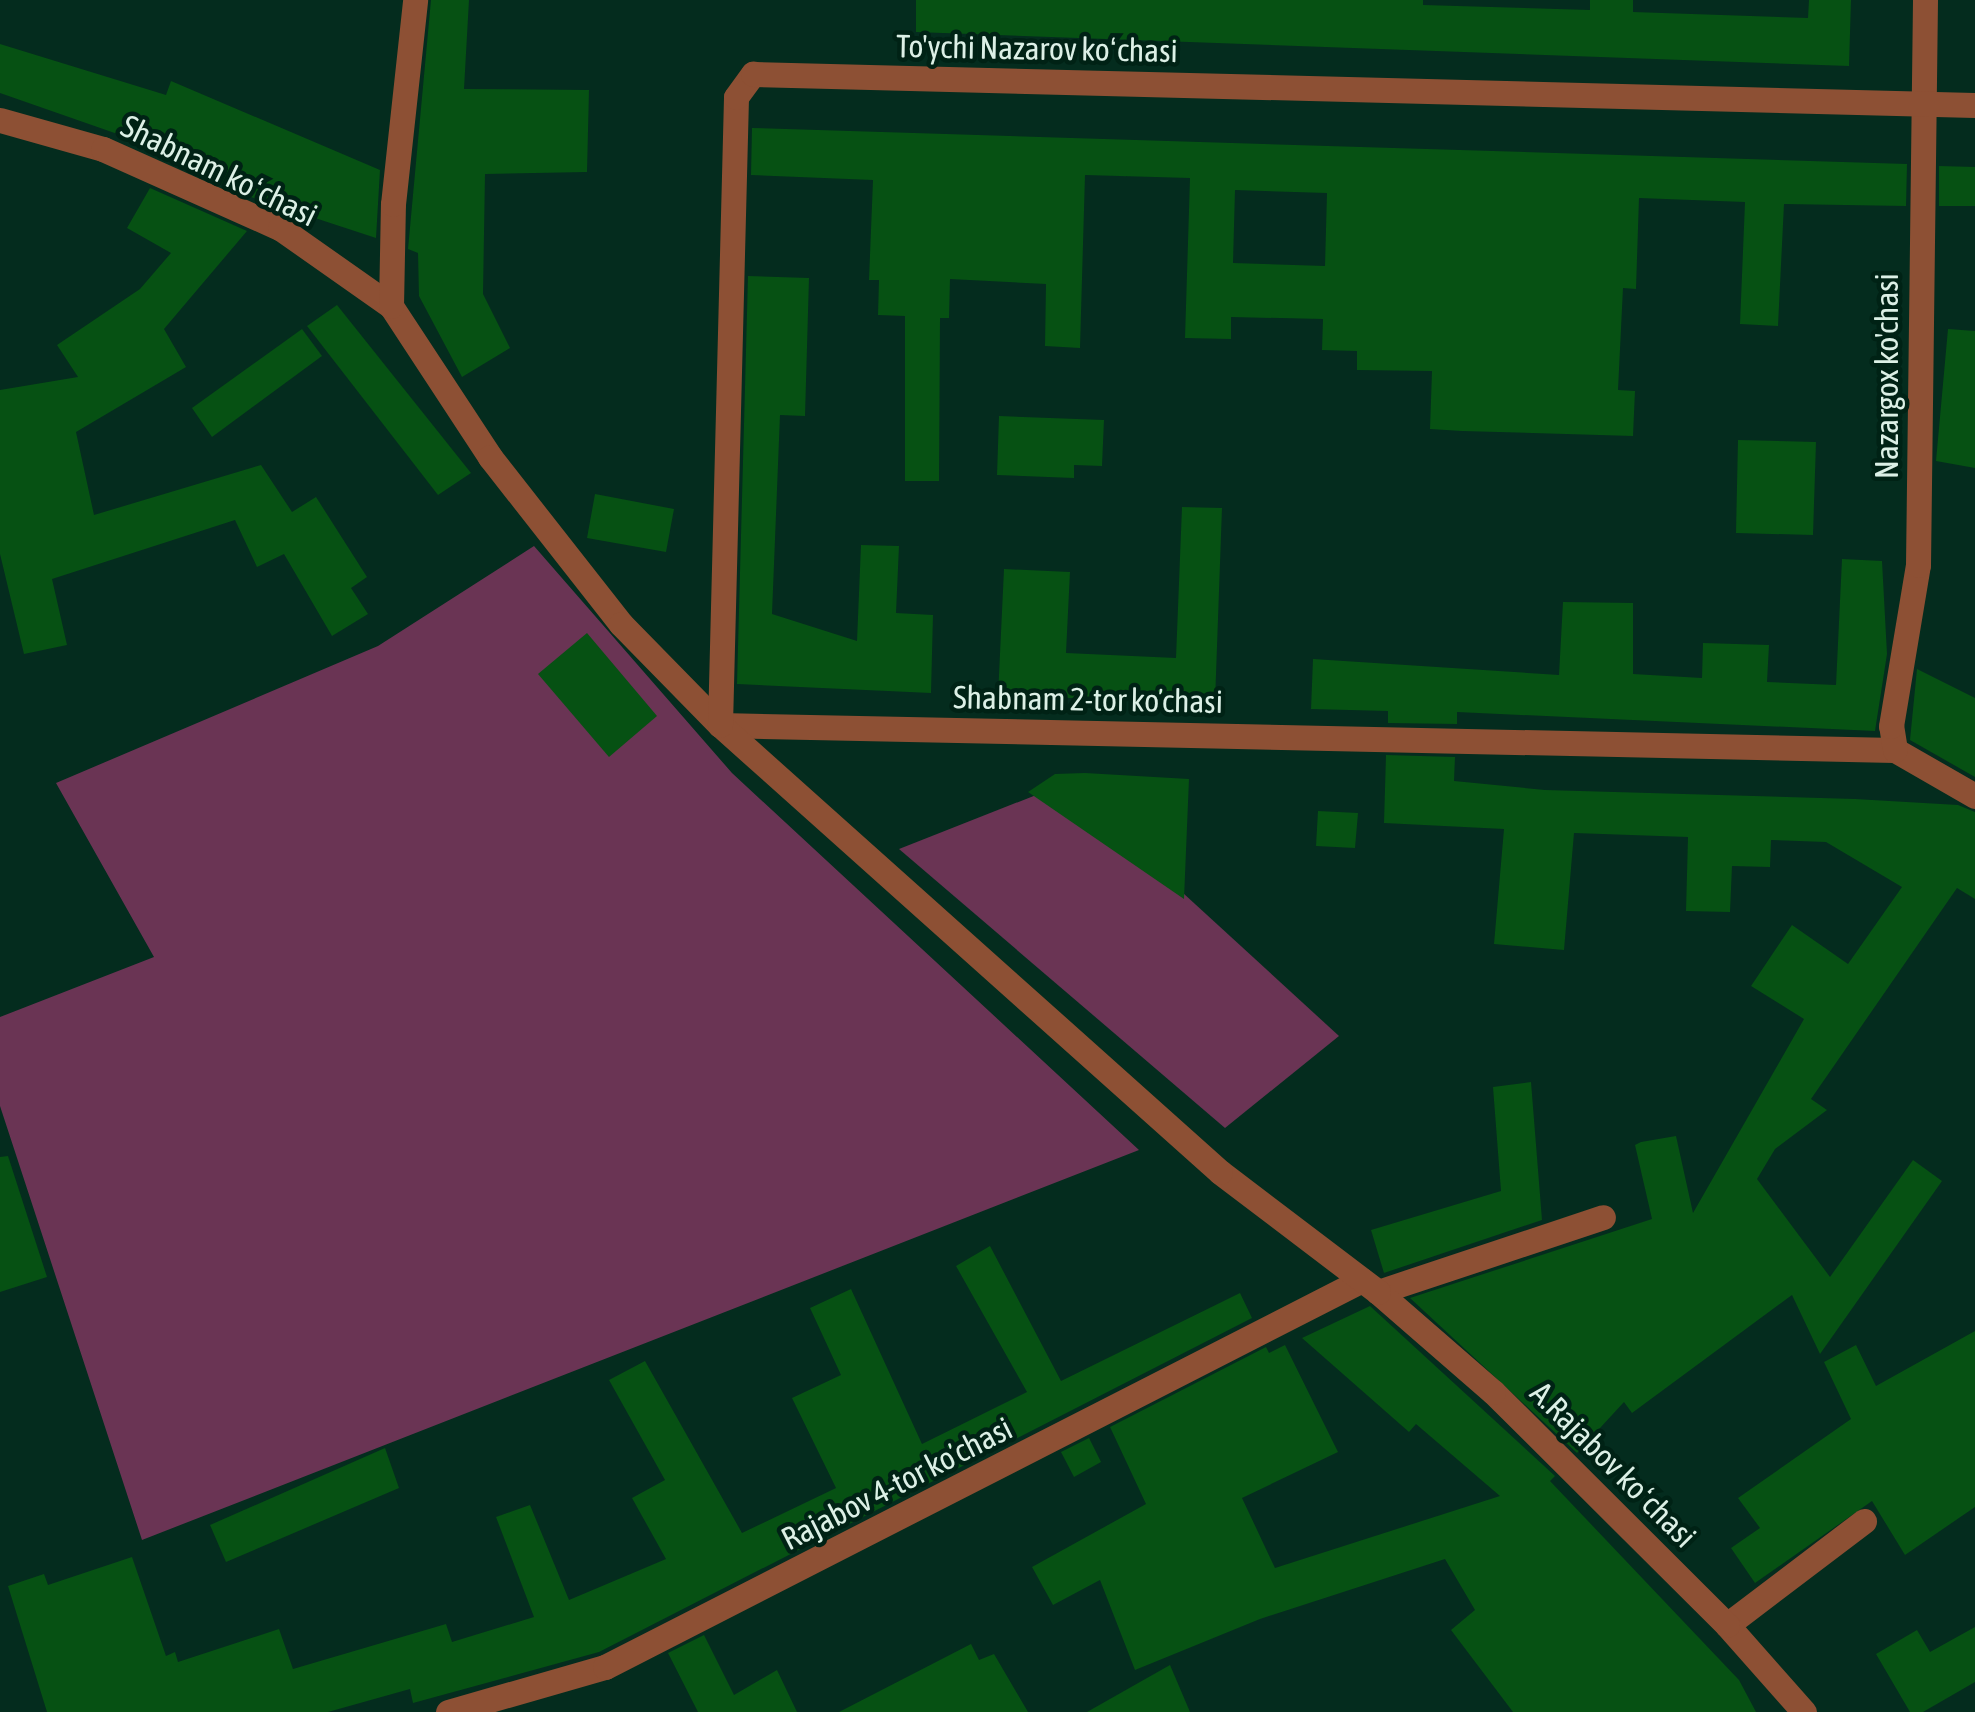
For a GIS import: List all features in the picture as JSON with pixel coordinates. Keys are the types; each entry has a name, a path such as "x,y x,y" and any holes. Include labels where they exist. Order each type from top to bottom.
{"street":[{"path":"415,0 393,204 391,306 490,457 597,594 720,724"},
{"name":"Nazargox ko'chasi","path":"1896,750 1893,715 1918,565 1924,0"},
{"name":"To'ychi Nazarov koʻchasi","path":"720,724 736,98 753,74 1975,105"},
{"name":"Shabnam koʻchasi","path":"0,120 103,149 280,228 391,306"},
{"name":"Shabnam 2-tor koʼchasi","path":"720,724 1896,750 1975,796"},
{"name":"A.Rajabov koʻchasi","path":"720,724 1220,1172 1370,1286 1493,1392 1727,1625 1804,1712"},
{"name":"Rajabov 4-tor koʼchasi","path":"448,1712 605,1667 1370,1286 1603,1216"},
{"path":"1727,1625 1864,1521"}],"shaded area":[{"path":"534,546 732,773 1139,1150 142,1540 0,1106 0,1017 154,957 56,783 378,646"},
{"path":"1064,784 1339,1036 1225,1128 899,849"}],"building":[{"path":"431,0 469,0 464,89 589,90 587,172 485,174 483,294 510,348 462,377 419,296 418,253 408,249"},
{"path":"916,0 1423,0 1423,5 1590,10 1590,0 1633,0 1633,12 1808,18 1809,0 1851,0 1849,66 916,32"},
{"path":"0,44 166,95 171,81 380,170 376,238 251,197 147,151 149,145 0,93"},
{"path":"752,128 1907,164 1906,206 1784,204 1778,326 1740,324 1745,202 1639,198 1636,289 1623,288 1618,390 1635,391 1633,436 1430,429 1432,371 1357,370 1357,351 1322,350 1323,319 1231,317 1231,339 1185,338 1190,178 1085,175 1080,348 1045,346 1046,284 950,279 949,318 940,318 939,481 905,481 905,316 878,315 879,280 869,280 873,180 751,175","holes":["1235,190 1327,193 1325,266 1233,263"]},
{"path":"1939,166 1975,167 1975,206 1939,206"},
{"path":"150,188 247,231 164,329 186,367 76,432 94,515 261,465 292,512 316,497 367,577 351,588 368,614 332,636 284,554 257,567 235,520 52,579 67,645 24,654 0,554 0,390 78,377 57,345 140,289 171,253 127,228"},
{"path":"748,276 809,278 805,416 780,415 772,614 857,641 861,545 899,546 896,613 933,615 931,693 737,684"},
{"path":"337,305 471,473 438,495 307,326"},
{"path":"302,329 322,356 212,437 192,408"},
{"path":"1948,329 1975,331 1975,468 1936,461"},
{"path":"999,416 1104,420 1102,466 1074,465 1074,478 997,475"},
{"path":"1738,440 1816,442 1813,535 1736,533"},
{"path":"595,494 674,509 666,552 587,538"},
{"path":"1182,507 1222,508 1215,702 998,696 1004,569 1070,572 1066,653 1176,658"},
{"path":"1842,559 1882,561 1887,654 1875,731 1457,712 1457,724 1388,723 1388,711 1311,709 1313,659 1559,675 1563,602 1633,603 1633,674 1702,678 1703,643 1769,645 1767,682 1836,685"},
{"path":"587,633 657,716 609,757 538,674"},
{"path":"1917,669 1975,698 1975,777 1910,740"},
{"path":"1386,755 1455,757 1454,781 1545,790 1855,799 1958,805 1975,812 1975,899 1957,888 1811,1099 1827,1110 1775,1149 1757,1179 1830,1277 1913,1160 1942,1181 1820,1354 1792,1295 1632,1413 1624,1402 1577,1453 1410,1298 1652,1219 1635,1145 1641,1142 1676,1136 1693,1213 1804,1019 1751,986 1792,925 1848,964 1902,887 1826,842 1771,840 1770,867 1732,866 1730,912 1686,911 1688,837 1574,833 1564,950 1494,944 1504,829 1384,823"},
{"path":"1055,774 1189,779 1184,899 1028,792"},
{"path":"1318,811 1358,813 1355,848 1316,846"},
{"path":"1531,1082 1542,1220 1384,1273 1371,1230 1501,1191 1493,1087"},
{"path":"8,1156 47,1277 0,1292 0,1157"},
{"path":"990,1246 1061,1381 1240,1293 1252,1318 599,1652 413,1703 410,1689 328,1712 47,1712 8,1586 44,1574 48,1585 132,1557 166,1656 175,1652 178,1662 279,1629 293,1669 446,1624 452,1642 534,1617 496,1517 530,1505 569,1600 666,1559 632,1498 665,1480 609,1380 645,1361 742,1533 836,1488 792,1398 841,1375 810,1308 851,1289 922,1444 1027,1392 956,1266"},
{"path":"1370,1306 1555,1476 1550,1481 1739,1680 1756,1712 1513,1712 1451,1630 1475,1610 1445,1559 1260,1619 1135,1670 1100,1580 1053,1605 1032,1567 1146,1504 1110,1427 1266,1347 1269,1353 1285,1345 1338,1452 1242,1498 1275,1568 1500,1496 1416,1424 1409,1432 1302,1338"},
{"path":"1975,1331 1975,1507 1905,1555 1872,1501 1755,1583 1731,1548 1760,1528 1738,1498 1851,1419 1824,1362 1856,1345 1876,1386"},
{"path":"1089,1438 1101,1462 1074,1477 1061,1452"},
{"path":"385,1448 399,1488 226,1562 210,1525"},
{"path":"1975,1627 1975,1682 1923,1712 1910,1712 1876,1654 1917,1630 1930,1652"},
{"path":"704,1635 734,1695 777,1670 797,1712 698,1712 668,1653"},
{"path":"971,1644 979,1660 994,1654 1028,1712 839,1712"},
{"path":"1170,1665 1190,1712 1087,1712"}]}
